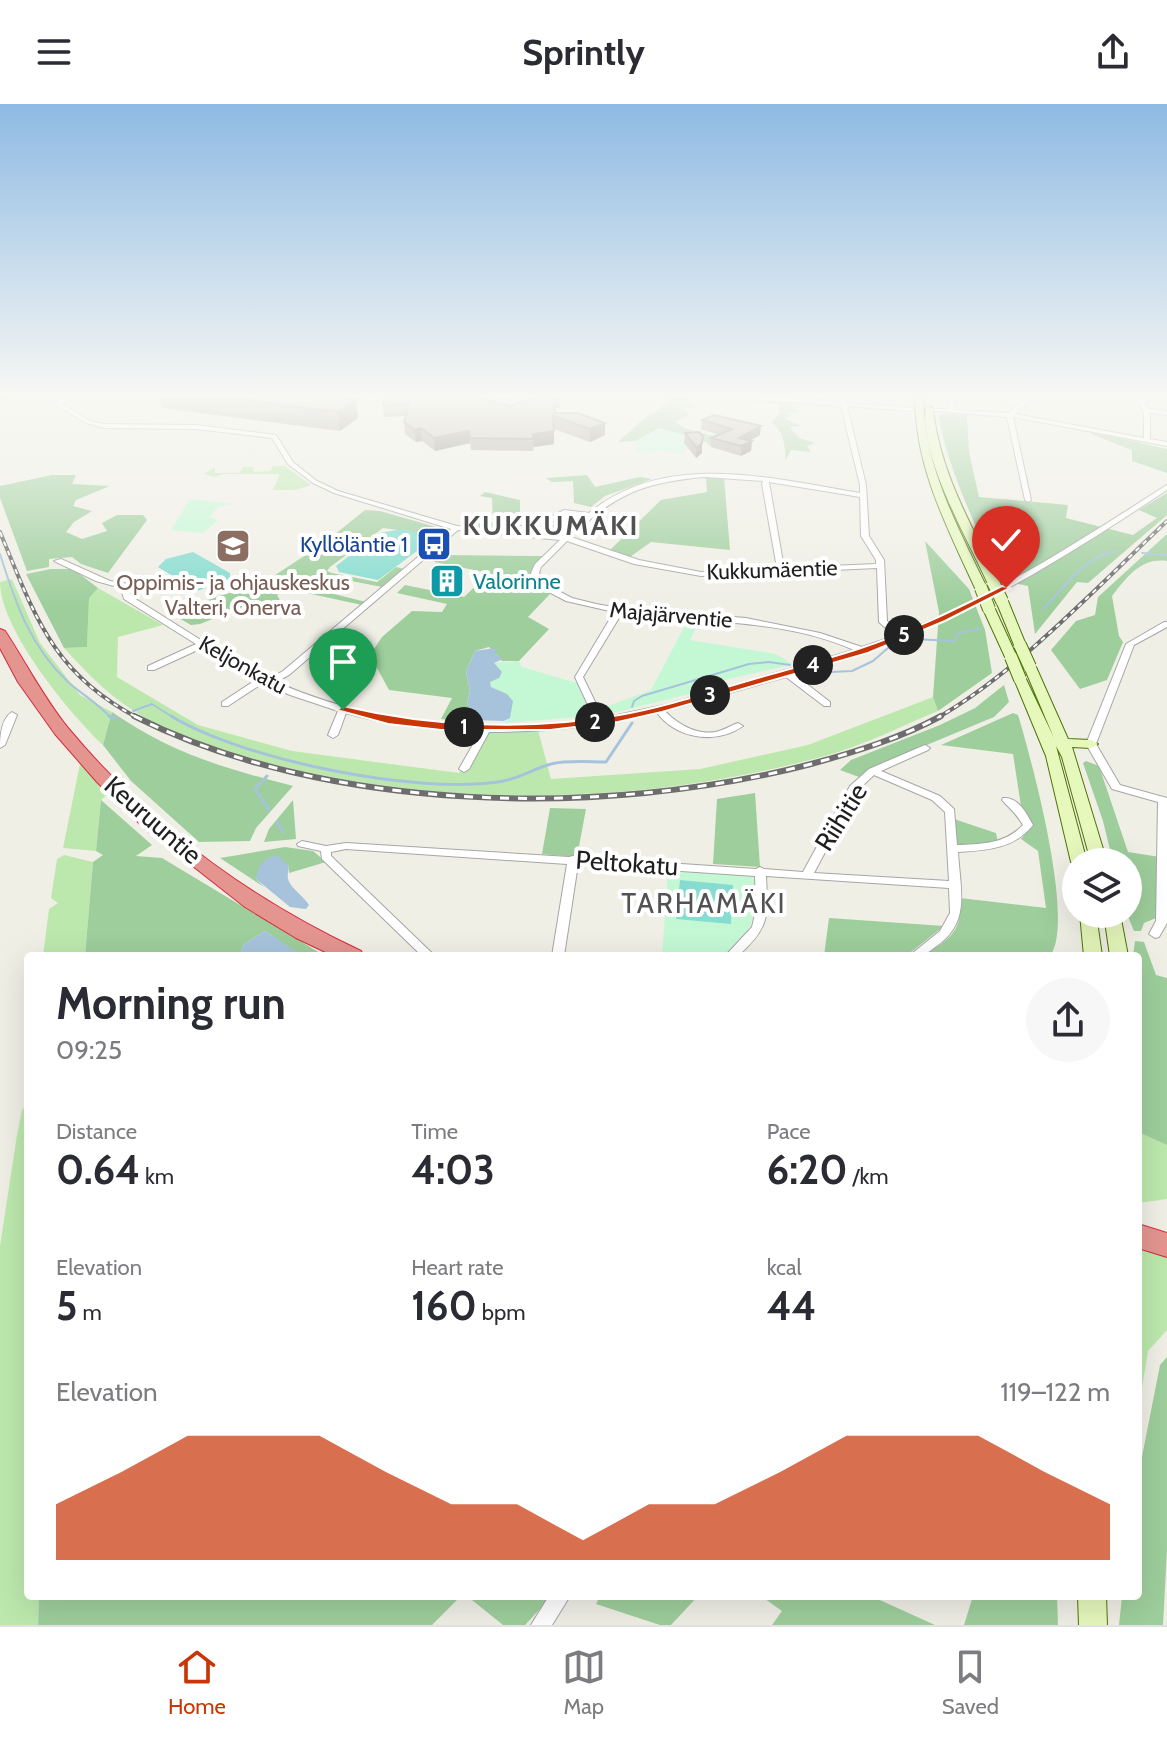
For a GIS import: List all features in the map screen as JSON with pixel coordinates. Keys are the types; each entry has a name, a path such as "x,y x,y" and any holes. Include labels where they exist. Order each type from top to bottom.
{"highway":[{"name":"Keuruuntie","path":"0,634 13,663 37,699 124,800 229,884 289,922 345,952"},
{"path":"1142,1237 1167,1245"}],"main road":[{"path":"928,464 1020,679 1056,743 1076,848"},
{"path":"943,464 1030,667 1094,848"},
{"path":"1056,743 1091,744"},
{"path":"1090,928 1093,952"},
{"path":"1114,928 1118,952"},
{"path":"1092,1600 1093,1625"}],"street":[{"name":"Kukkumäentie","path":"291,464 315,482 390,510 456,528 567,538 637,562 676,571 737,574 881,566"},
{"path":"857,464 864,496 865,536 881,566 883,622 900,637"},
{"path":"1020,464 1028,500"},
{"path":"567,538 616,496 648,484 701,476 767,480 864,496"},
{"path":"767,480 781,571"},
{"name":"Keljonkatu","path":"58,561 81,568 105,584 125,586 127,597 266,681 343,710 388,720 487,728 550,726 659,710 864,651 1024,578 1167,487"},
{"path":"519,523 553,519 564,512 588,515"},
{"path":"225,704 286,673 456,528"},
{"name":"Majajärventie","path":"567,538 538,566 536,578 541,584 573,601 619,611 732,618 840,642 864,651"},
{"path":"600,721 581,687 579,677 619,611"},
{"path":"1155,934 1162,921 1163,800 1116,787 1091,744 1130,644 1167,624"},
{"path":"151,668 204,644"},
{"path":"787,673 827,704"},
{"path":"333,735 343,710"},
{"path":"659,710 664,719 707,735 738,726"},
{"path":"0,745 12,715"},
{"path":"464,769 487,728"},
{"name":"Riihitie","path":"808,873 851,791 873,771 925,748"},
{"path":"873,771 946,804 950,811 956,913 945,934 920,952"},
{"path":"952,849 1004,844 1019,838 1028,825 1019,809 1007,800"},
{"name":"Peltokatu","path":"302,844 326,849 346,846 573,859 953,885"},
{"path":"326,849 326,857 425,952"},
{"path":"559,952 573,859"},
{"path":"736,952 755,936 761,923 760,871"},
{"path":"541,1625 557,1600"}],"green space":[{"path":"952,464 972,464 979,497 1068,505 1066,518 1133,535 1157,518 1139,510 1167,493 1167,515 1088,583 1077,582 1035,634 1028,586 1000,580"},
{"path":"1141,464 1167,464 1167,473"},
{"path":"273,466 285,466 311,485 295,490 273,490 280,474 223,474 215,477 204,474 215,467 215,473 239,473 243,467 254,467 253,472 270,471"},
{"path":"52,475 76,475 72,484 110,486 76,500 73,506 92,511 74,522 66,532 82,539 107,531 102,523 117,515 143,515 147,520 108,573 81,564 72,557 49,559 49,567 27,571 0,498 0,486"},
{"path":"587,475 595,487 640,477 652,479 605,496 591,507 574,503 573,481 552,482 546,478"},
{"path":"724,477 730,550 651,542 630,557 610,550 661,500 707,492 706,478"},
{"path":"485,492 520,500 520,519 503,519 504,527 545,528 561,522 575,524 550,534 535,535 460,527 468,522 493,522 492,498 480,496"},
{"path":"190,499 234,504 219,506 209,517 218,520 203,533 171,530"},
{"path":"365,510 380,511 450,531 432,547 423,545 436,537 430,534 383,528 330,567 327,571 332,573 377,582 396,567 404,569 382,587 346,580 330,593 366,602 362,605 288,589 277,595 280,600 245,606 200,624 191,625 168,612 188,603 263,583 324,543"},
{"path":"1167,534 1167,561 1149,562 1142,566 1112,596 1119,636 1123,642 1107,680 1080,689 1051,650 1076,621 1095,615 1098,597"},
{"path":"925,541 969,589 985,630 992,673 938,711 933,697 939,612"},
{"path":"441,555 542,556 528,576 551,593 528,617 549,629 519,661 502,661 489,647 475,651 466,671 470,691 467,704 475,714 471,722 441,719 452,698 389,690 370,655 382,637 412,611 442,612 447,604 397,593 405,585 464,597 489,573 434,562"},
{"path":"73,569 98,588 89,598 87,647 64,648 26,574"},
{"path":"12,579 40,643 80,695 112,712 103,745 55,692 11,623 0,582"},
{"path":"98,588 163,625 118,637 117,677 198,725 292,751 459,773 481,731 538,730 551,779 700,769 808,745 933,697 938,711 839,752 759,772 691,784 623,792 486,795 351,781 205,745 148,720 122,702 64,648 87,647 89,597"},
{"path":"689,618 700,619 690,640 776,654 793,664 728,679 719,682 717,687 609,714 600,709 651,690"},
{"path":"519,661 522,667 577,683 592,712 591,716 504,723 510,718 507,694 491,687 490,682 499,671 493,663"},
{"path":"1004,685 1009,702 994,717 869,769 859,777 840,770 851,760 975,708"},
{"path":"112,712 155,738 198,758 293,786 256,828 250,841 199,842 131,781 103,745"},
{"path":"1013,713 1018,715 1049,839 1055,876 1057,938 1052,952 930,952 957,927 960,898 1046,908 1038,851 1021,839 1032,825 1021,806 1013,754 941,745"},
{"path":"1086,761 1099,766 1127,848 1110,848 1083,763"},
{"path":"80,764 108,793 101,800 96,851 63,848"},
{"path":"755,793 760,867 713,864 717,799"},
{"path":"101,800 152,845 136,856 162,858 318,952 296,952 265,931 244,944 241,952 85,952 93,862 103,855 96,851"},
{"path":"293,800 296,839 264,842 269,829"},
{"path":"550,808 586,809 577,857 542,854"},
{"path":"954,819 996,833 998,843 957,846"},
{"path":"285,847 313,851 326,862 289,873 288,865 256,879 264,887 220,858"},
{"path":"1142,854 1160,857 1156,918 1144,923 1141,931 1133,928 1142,928"},
{"path":"64,855 93,862 85,952 44,952 49,909 58,903 51,898 57,859"},
{"path":"668,868 752,876 755,881 751,924 728,952 662,952"},
{"path":"829,918 944,926 911,952 825,952"},
{"path":"1135,941 1144,942 1156,975 1167,978 1167,1145 1142,1134 1142,952 1134,952"},
{"path":"24,1108 24,1600 39,1600 38,1625 0,1625 0,1246"},
{"path":"1142,1134 1167,1145 1167,1199 1142,1202"},
{"path":"1142,1242 1167,1250 1167,1330 1148,1351 1142,1388"},
{"path":"1167,1357 1167,1550 1163,1625 1119,1625 1122,1600 1142,1600 1142,1457 1160,1365"},
{"path":"39,1600 457,1600 432,1625 38,1625"},
{"path":"472,1600 548,1600 525,1625 503,1625"},
{"path":"598,1600 694,1600 671,1625 660,1625 596,1604"},
{"path":"767,1600 880,1600 935,1625 772,1625 782,1611"},
{"path":"972,1600 1057,1600 1058,1625 964,1625"}],"shaded area":[{"path":"402,529 437,536 378,580 339,572 336,566 379,533"},
{"path":"193,552 230,573 230,579 197,591 158,567 166,559"},
{"path":"495,648 496,655 503,659 494,663 502,672 499,678 490,682 491,687 507,694 513,701 510,718 504,721 473,720 475,714 467,704 470,691 466,671 475,651"},
{"path":"277,855 288,865 288,879 309,905 306,909 290,907 256,879 262,863"},
{"path":"680,880 733,885 731,924 676,919"},
{"path":"265,931 297,952 241,952 244,944"}],"building":[{"path":"447,566 460,568 445,581 432,578"}],"waterway":[{"path":"1043,609 1084,566 1116,551"},
{"path":"1142,553 1167,555"},
{"path":"0,554 18,606 43,653 67,681 109,716"},
{"path":"810,673 852,671 873,661 888,648 913,639 954,641 958,633 979,629"},
{"path":"632,707 634,701 642,696 749,664 769,662 790,665"},
{"path":"133,711 152,704 174,718"},
{"path":"109,716 115,718"},
{"path":"171,716 241,747 330,770 421,783 463,784 505,781 557,763 606,762 632,723"},
{"path":"267,776 255,789 269,810"},
{"path":"277,822 283,832"}],"railway":[{"path":"937,718 998,677 1167,521"},
{"path":"0,532 36,616 66,662 109,701 136,717"},
{"path":"136,717 210,748 292,772 378,788 467,797 557,798 645,793 731,781 811,764 894,738 941,716"}],"place":[{"name":"Kyllöläntie 1","path":"434,544"},
{"name":"Oppimis- ja ohjauskeskus Valteri, Onerva","path":"233,546"},
{"name":"Valorinne","path":"447,581"}],"district":[{"name":"KUKKUMÄKI","path":"551,525"},
{"name":"TARHAMÄKI","path":"704,903"}],"route":[{"path":"343,710 441,727 512,728 618,719 864,651 1006,588"}]}
